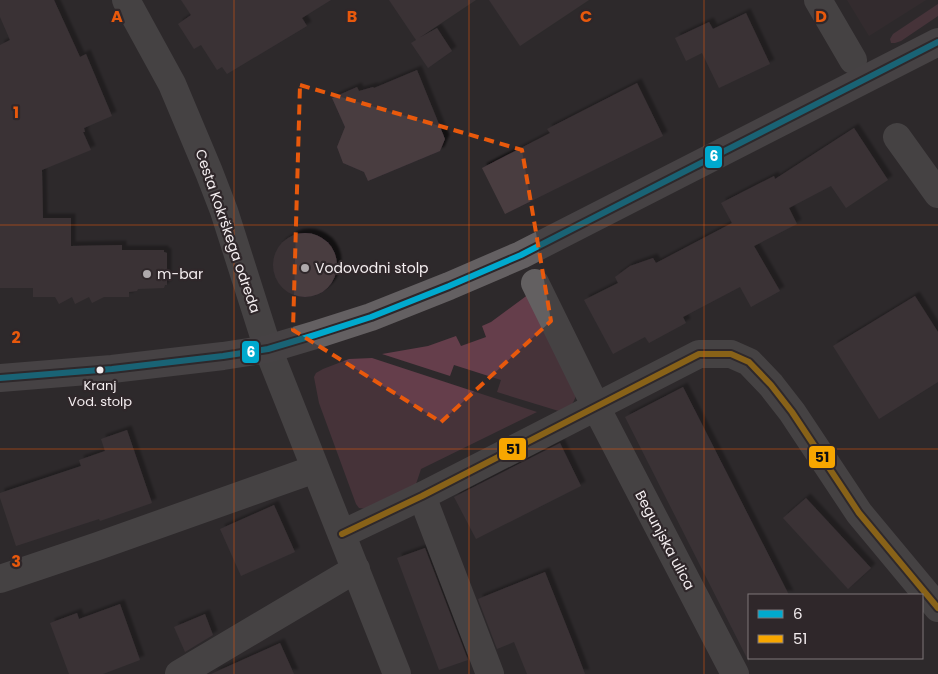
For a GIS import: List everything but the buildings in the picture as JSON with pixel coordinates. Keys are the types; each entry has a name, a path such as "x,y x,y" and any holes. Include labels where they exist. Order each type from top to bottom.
{"main road":[{"path":"0,378 112,369 268,349 371,316 449,286 521,254 938,42"}],"street":[{"name":"Cesta Kokrškega odreda","path":"126,0 172,84 209,172 224,211 268,349 397,674"},
{"path":"818,0 853,60"},
{"path":"897,137 938,194"},
{"name":"Begunjska ulica","path":"535,283 601,417 735,674"},
{"path":"342,534 422,496 601,417 699,354 731,354 749,362 771,386 792,412 858,513 938,608"},
{"path":"0,579 315,469"},
{"path":"422,496 490,674"},
{"path":"179,674 356,569"}],"highlighted area":[{"path":"300,85 522,150 551,321 441,422 293,330"}],"shaded area":[{"path":"847,0 926,0 869,36"},
{"path":"938,4 938,16 901,41 891,43 890,39 893,34"},
{"path":"529,294 577,391 572,404 562,412 497,392 501,380 454,365 450,376 382,354 428,346 456,336 461,346 486,337 482,326 491,322"},
{"path":"372,358 537,412 421,469 415,487 368,509 359,508 319,403 314,377 316,373 323,369 349,359"}],"transit line":[{"name":"6","path":"0,378 112,369 268,349 371,317 521,255 938,42"},
{"name":"51","path":"342,534 422,496 699,354 731,354 749,362 771,385 792,412 859,513 938,608"}],"place":[{"name":"Vodovodni stolp","path":"305,268"},
{"name":"m-bar","path":"147,274"},
{"name":"Kranj Vod. stolp","path":"100,370"}]}
